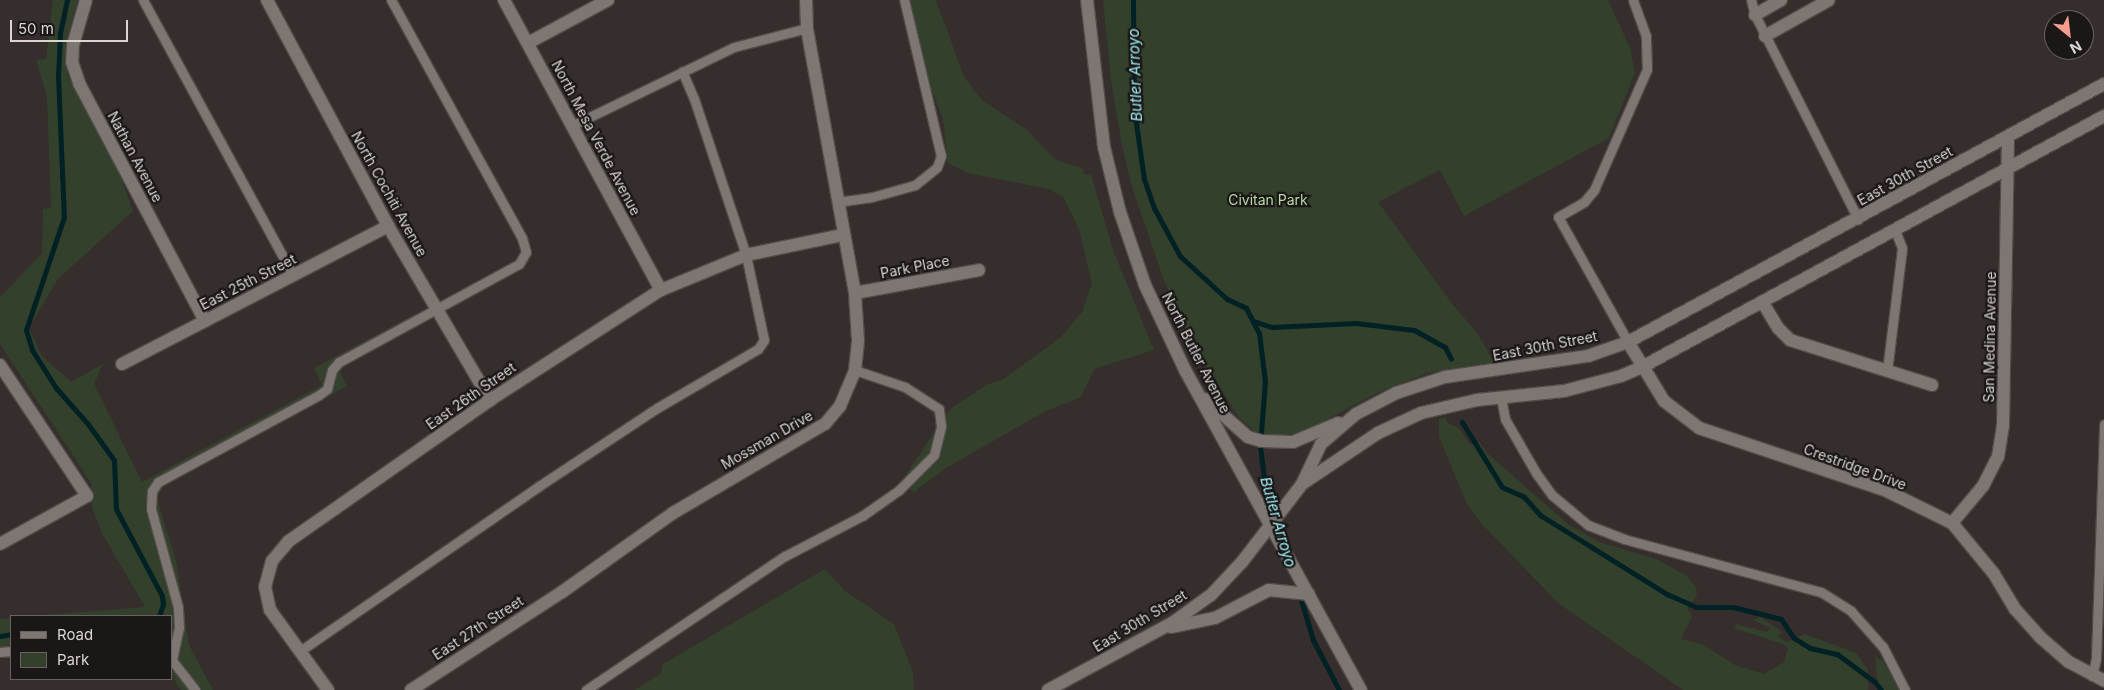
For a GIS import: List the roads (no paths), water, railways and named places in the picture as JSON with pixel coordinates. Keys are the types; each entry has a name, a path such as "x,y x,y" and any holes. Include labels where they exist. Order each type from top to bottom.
{"street":[{"name":"Nathan Avenue","path":"86,0 73,45 72,62 80,85 205,321"},
{"name":"North Cochiti Avenue","path":"267,0 388,226 490,400"},
{"name":"North Mesa Verde Avenue","path":"504,0 660,290"},
{"path":"528,43 608,0"},
{"name":"Mossman Drive","path":"562,592 673,513 825,424 840,406 855,370 858,340 856,294 843,235 807,28 806,0"},
{"name":"North Butler Avenue","path":"1086,0 1096,104 1120,212 1156,309 1198,393 1361,690"},
{"path":"1755,15 1781,0"},
{"path":"1765,36 1829,0"},
{"name":"East 30th Street","path":"1048,690 1162,629 1210,595 1270,525 1302,484 1321,444 1356,414 1396,393 1445,377 1588,356 1628,342 2104,84"},
{"path":"1302,484 1378,433 1406,419 1452,404 1588,386 1642,367 1896,232 2104,116"},
{"name":"San Medina Avenue","path":"1952,523 1983,486 1998,457 2001,441 2009,169 2008,136"},
{"name":"East 25th Street","path":"122,364 388,226"},
{"name":"East 26th Street","path":"328,690 270,610 265,587 272,561 289,540 490,400 660,290 746,255 843,235"},
{"name":"Park Place","path":"856,294 979,270"},
{"path":"1763,303 1778,328 1790,340 1932,385"},
{"name":"Crestridge Drive","path":"1628,342 1664,401 1699,428 1887,491 1952,523 1994,574 2015,610 2040,637 2069,662 2104,681"},
{"path":"0,365 87,496 0,544"},
{"path":"1198,393 1248,437 1261,441 1293,442 1356,414"},
{"path":"1162,629 1215,618 1269,590 1309,594"},
{"name":"East 27th Street","path":"411,690 562,592"}],"lane":[{"path":"143,0 293,275"},
{"path":"195,690 172,660 179,628 178,606 151,509 152,491 158,482 319,395 327,389 332,370 339,362 519,264 526,252 522,238 391,0"},
{"path":"837,202 872,197 914,185 936,167 941,156 904,0"},
{"path":"1628,342 1558,217 1584,202 1594,190 1647,69 1646,36 1633,0"},
{"path":"1751,0 1755,15 1765,36 1858,219"},
{"path":"571,126 734,47 807,28"},
{"path":"300,651 626,428 758,349 764,340 746,255 694,99 682,71"},
{"path":"1887,371 1902,248 1896,232"},
{"path":"586,690 785,556 862,516 899,490 934,455 941,426 939,409 905,387 855,370"},
{"path":"1501,398 1506,420 1536,473 1552,495 1588,525 1624,539 1822,592 1851,611 1883,647 1905,690"},
{"path":"2092,676 2096,658 2104,424"}],"waterway":[{"path":"67,0 60,34 58,76 64,217 26,330 32,350 56,388 88,424 114,460 116,509 162,596 163,604 159,615"},
{"name":"Butler Arroyo","path":"1133,0 1134,109 1144,179 1154,208 1180,256 1227,299 1246,308 1259,333 1265,381 1260,446 1265,484 1280,533"},
{"path":"1253,321 1272,327 1356,323 1414,330 1445,347 1451,359"},
{"path":"1462,422 1502,487 1524,497 1540,515 1667,594 1696,607 1733,607 1781,619 1794,638 1810,648 1837,654 1875,682 1881,690"},
{"name":"Butler Arroyo","path":"1295,580 1313,640 1339,690"},
{"path":"0,636 10,634"}],"park label":[{"name":"Civitan Park","path":"1268,200"}]}
